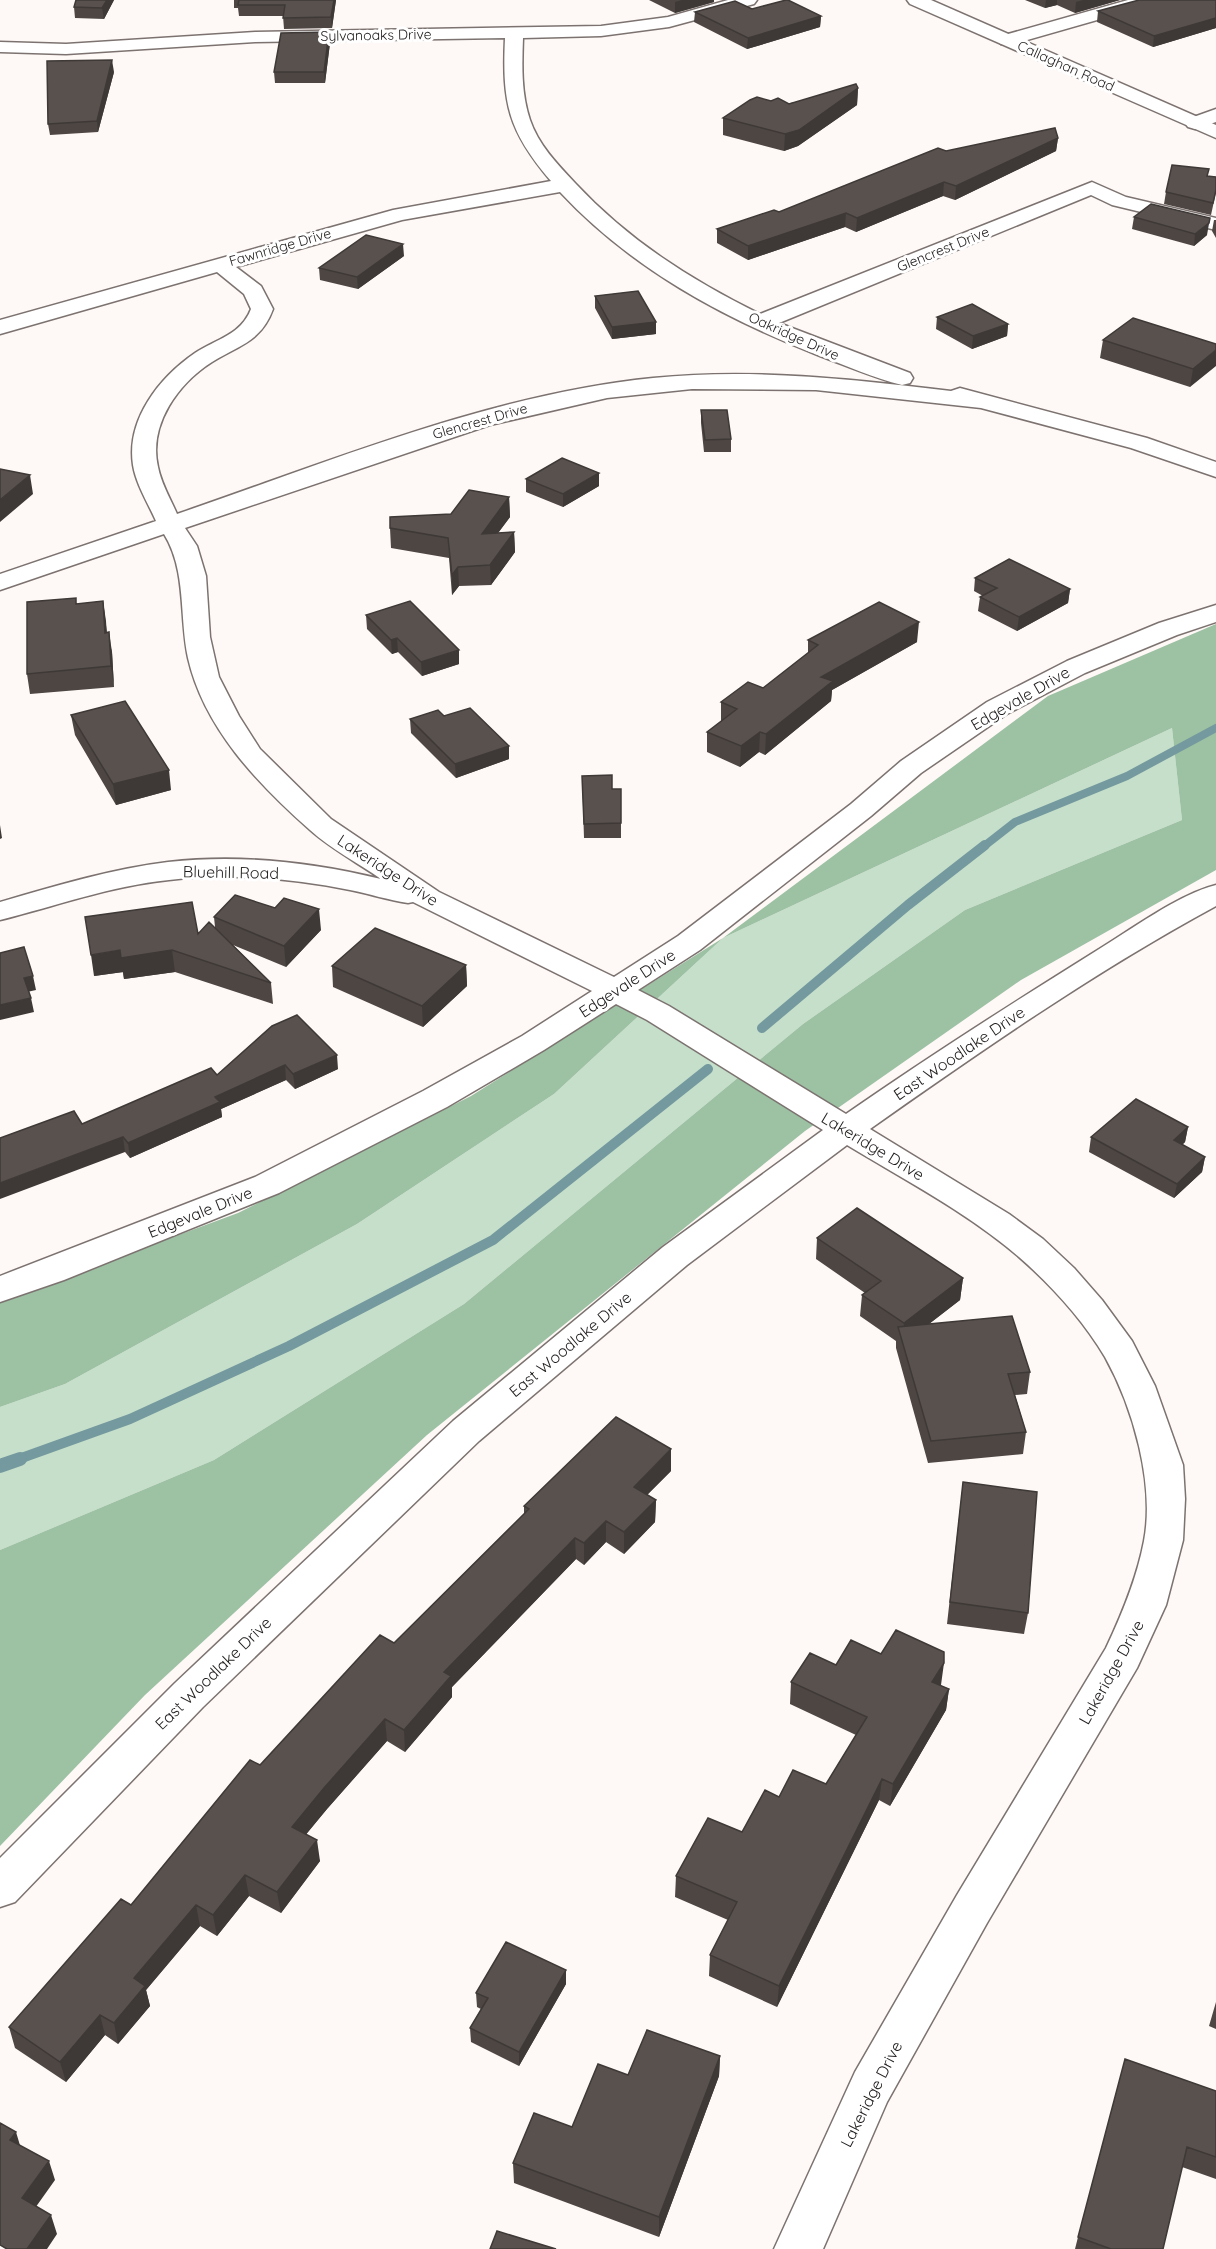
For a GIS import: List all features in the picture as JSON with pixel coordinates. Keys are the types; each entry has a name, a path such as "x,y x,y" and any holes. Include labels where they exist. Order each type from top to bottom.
{"street":[{"name":"Sylvanoaks Drive","path":"0,47 66,50 255,37 514,34 624,29 679,19 748,0"},
{"name":"Callaghan Road","path":"916,0 1216,132"},
{"path":"1007,40 1147,0"},
{"name":"Oakridge Drive","path":"514,34 513,88 521,122 538,153 564,185 604,225 646,257 698,290 804,343 855,362 980,401 1139,443 1216,470"},
{"path":"1196,123 1216,115"},
{"name":"Fawnridge Drive","path":"0,327 399,214 564,185"},
{"name":"Glencrest Drive","path":"761,322 1092,188 1119,201 1216,224"},
{"name":"Lakeridge Drive","path":"220,264 253,291 262,309 257,323 244,336 203,358 170,387 158,403 148,426 145,465 170,524 184,546 193,576 197,637 206,677 225,716 249,754 321,825 428,898 658,1013 997,1222 1031,1248 1062,1277 1119,1350 1137,1386 1164,1465 1166,1499 1164,1540 1146,1605 1123,1656 972,1909 871,2087 798,2249"},
{"name":"Glencrest Drive","path":"0,582 506,411 595,393 652,385 747,381 851,386 980,401"},
{"name":"Edgevale Drive","path":"0,1289 52,1271 267,1185 435,1099 533,1043 689,943 861,810 911,767 997,708 1076,667 1168,629 1216,613"},
{"name":"Bluehill Road","path":"0,911 84,888 154,873 192,869 289,873 349,881 428,898"},
{"name":"East Woodlake Drive","path":"0,1888 189,1695 466,1431 675,1256 845,1130 986,1033 1161,923 1216,894"}],"green space":[{"path":"1216,624 1216,870 1021,980 805,1131 427,1435 145,1695 0,1846 0,1550 214,1460 464,1304 803,1024 965,910 1182,820 1172,728 723,938 1048,696"},
{"path":"1172,728 1182,820 965,910 803,1024 464,1304 214,1460 0,1550 0,1407 65,1384 357,1224 554,1094 723,938"},
{"path":"723,938 554,1094 357,1224 65,1384 0,1407 0,1301 238,1213 471,1096"}],"building":[{"path":"76,0 107,0 102,8 74,7"},
{"path":"239,0 334,0 331,17 283,18 285,5 238,5"},
{"path":"786,0 821,16 748,38 695,12 735,1 752,9"},
{"path":"1139,0 1216,0 1216,18 1154,36 1098,11"},
{"path":"329,32 324,72 274,72 281,33"},
{"path":"112,60 97,121 48,124 47,61"},
{"path":"856,84 858,88 799,130 785,134 723,118 757,97 771,101 778,98 789,104"},
{"path":"1055,128 1058,138 956,186 944,182 857,218 846,213 748,246 717,229 774,210 779,212 938,148 946,151"},
{"path":"1172,165 1209,169 1207,176 1216,177 1213,203 1166,192"},
{"path":"1151,204 1210,218 1209,223 1195,234 1134,217"},
{"path":"366,235 403,244 357,277 319,268"},
{"path":"638,291 656,322 612,327 595,296"},
{"path":"972,304 1008,324 973,336 937,317"},
{"path":"1133,318 1216,344 1216,350 1193,369 1103,340"},
{"path":"701,410 727,410 731,439 705,440"},
{"path":"562,458 599,473 563,494 526,479"},
{"path":"0,469 30,475 0,500"},
{"path":"469,490 509,497 482,534 514,532 490,565 458,567 452,575 448,538 390,528 390,517 451,514"},
{"path":"1009,559 1070,589 1019,617 980,597 997,588 975,578"},
{"path":"76,598 76,604 103,601 105,633 109,632 111,666 27,674 27,602"},
{"path":"410,601 459,650 421,662 397,638 391,640 366,615"},
{"path":"879,602 919,622 821,677 833,681 766,734 760,732 741,746 707,732 737,709 721,702 748,682 763,688 818,645 808,640"},
{"path":"125,701 169,770 113,784 71,715"},
{"path":"470,708 509,746 455,764 410,719 438,710 444,716"},
{"path":"612,775 612,789 621,789 621,823 584,824 582,776"},
{"path":"235,895 275,908 284,898 319,909 284,946 214,917"},
{"path":"192,902 198,934 209,922 271,983 172,950 121,958 120,950 91,955 85,917"},
{"path":"375,928 466,965 422,1006 332,966"},
{"path":"24,947 33,976 24,978 31,998 0,1005 0,953"},
{"path":"297,1015 337,1055 293,1074 285,1065 215,1097 220,1102 128,1143 123,1137 0,1183 0,1138 74,1111 82,1124 211,1068 217,1075 272,1026"},
{"path":"1136,1099 1188,1127 1174,1140 1205,1157 1177,1184 1091,1137"},
{"path":"857,1208 963,1278 904,1323 862,1295 881,1281 817,1238"},
{"path":"1012,1316 1030,1372 1008,1374 1026,1432 931,1441 898,1327"},
{"path":"616,1417 671,1449 634,1487 656,1500 624,1532 606,1521 584,1543 575,1538 444,1672 451,1676 404,1730 385,1719 292,1827 317,1840 277,1892 245,1875 213,1915 196,1905 134,1978 145,1986 114,2023 100,2015 60,2062 9,2027 121,1899 131,1905 250,1760 260,1765 380,1635 394,1643 529,1509 524,1506"},
{"path":"963,1482 1037,1492 1028,1613 950,1602"},
{"path":"896,1630 944,1652 944,1663 932,1682 949,1689 893,1784 882,1779 779,1986 710,1955 737,1902 676,1876 708,1818 742,1832 765,1790 779,1797 793,1770 826,1784 867,1717 791,1682 810,1653 836,1665 851,1640 881,1654"},
{"path":"506,1942 566,1970 519,2052 470,2028 488,1998 476,1993"},
{"path":"647,2030 720,2056 659,2217 513,2163 534,2113 572,2127 598,2064 628,2075"},
{"path":"1125,2059 1216,2091 1216,2157 1187,2147 1163,2249 1111,2249 1078,2237"},
{"path":"0,2123 16,2132 10,2140 49,2161 22,2198 51,2215 27,2249 7,2249 0,2245"},
{"path":"497,2231 556,2249 490,2249"}],"waterway":[{"path":"983,847 1015,822 1127,776 1216,728"},
{"path":"762,1028 908,905 985,845"},
{"path":"16,1460 130,1419 289,1346 493,1240 708,1069"},
{"path":"0,1466 20,1459"}]}
